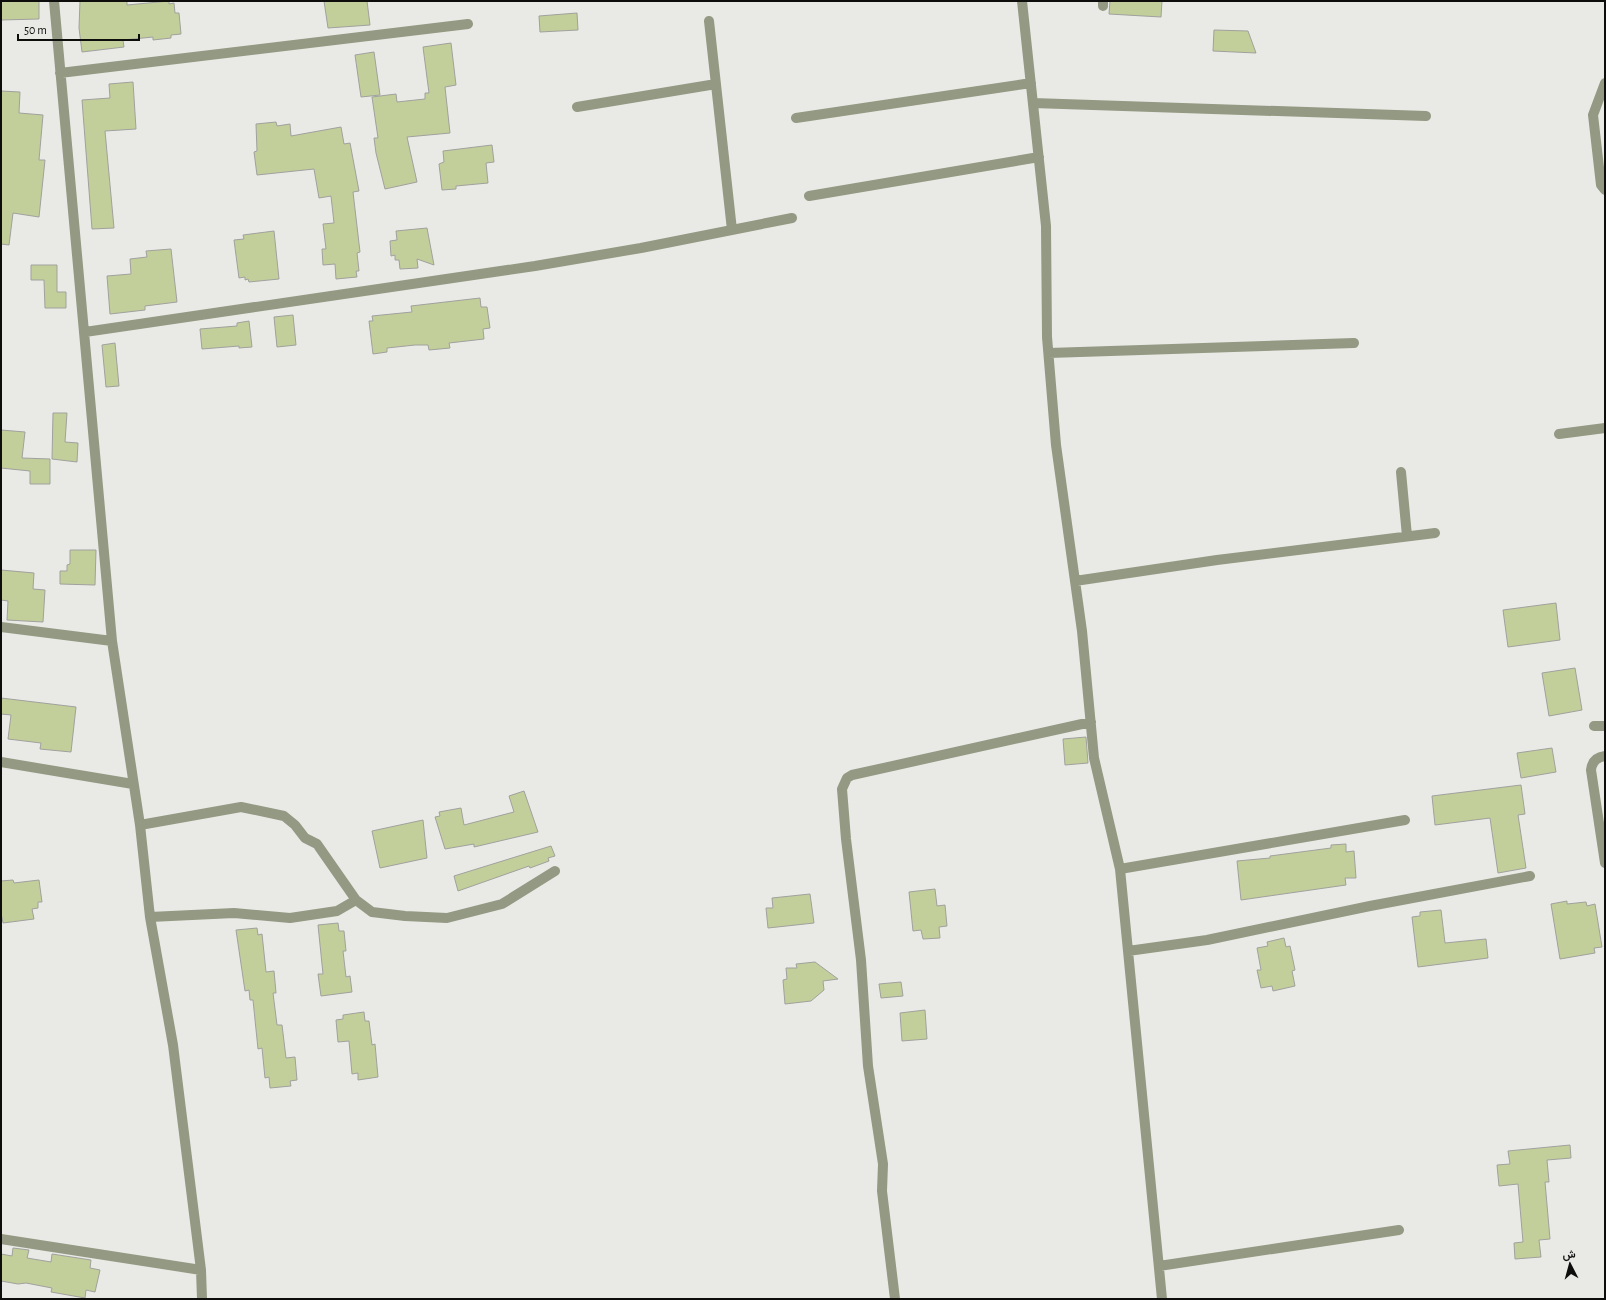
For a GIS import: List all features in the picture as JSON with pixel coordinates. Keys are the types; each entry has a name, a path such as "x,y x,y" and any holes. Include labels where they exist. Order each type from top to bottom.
{"street":[{"path":"54,1 112,641 140,825 150,917 173,1045 201,1270 202,1299"},
{"path":"1022,1 1046,226 1049,353 1056,445 1075,580 1094,758 1120,869 1162,1299"},
{"path":"709,21 732,230"},
{"path":"60,73 468,24"},
{"path":"796,118 1031,83"},
{"path":"1605,83 1593,114 1601,185 1605,190"},
{"path":"577,107 716,84"},
{"path":"1033,103 1426,116"},
{"path":"809,196 1039,156"},
{"path":"85,332 535,266 641,248 792,218"},
{"path":"1049,353 1354,343"},
{"path":"1559,434 1605,428"},
{"path":"1401,472 1407,536"},
{"path":"1075,580 1435,533"},
{"path":"1,627 112,641"},
{"path":"895,1299 882,1191 883,1164 868,1066 861,960 842,789 844,783 852,775 1091,722"},
{"path":"1594,726 1605,726"},
{"path":"1605,756 1594,761 1591,770 1605,863"},
{"path":"1,762 134,784"},
{"path":"140,825 241,807 284,816 295,825 305,838 317,844 356,900 372,912 432,919 447,918 502,904 555,871"},
{"path":"1120,869 1405,820"},
{"path":"1128,951 1207,940 1370,906 1530,876"},
{"path":"150,917 234,912 290,918 338,911 356,900"},
{"path":"1159,1266 1399,1230"},
{"path":"1,1239 201,1270"}],"building":[{"path":"1,1 39,1 39,19 1,20"},
{"path":"80,1 127,1 127,5 169,1 169,4 174,3 175,13 179,13 181,34 171,35 171,38 153,40 153,37 123,40 124,47 82,52 79,28"},
{"path":"324,1 367,1 370,25 328,28"},
{"path":"1110,1 1162,1 1161,17 1109,14"},
{"path":"577,13 578,30 540,32 539,16"},
{"path":"1214,30 1248,31 1256,53 1213,51"},
{"path":"451,43 456,85 445,87 450,133 407,137 417,182 385,189 376,153 374,138 378,138 372,97 396,94 397,102 425,99 425,93 429,93 423,47"},
{"path":"374,52 380,95 361,97 355,55"},
{"path":"133,82 136,129 105,131 114,228 92,229 82,100 110,98 109,84"},
{"path":"1,91 20,92 19,113 43,115 39,160 45,160 39,217 13,213 9,245 1,244"},
{"path":"276,122 277,126 290,124 291,136 341,127 344,144 350,143 359,191 353,192 360,252 357,253 359,271 356,271 357,277 336,279 335,264 323,265 322,249 326,249 323,224 334,223 331,196 319,198 314,169 257,175 254,152 257,151 256,124"},
{"path":"492,145 494,162 486,163 488,183 456,186 456,189 442,190 439,164 444,162 443,151"},
{"path":"427,228 434,265 417,259 418,268 400,269 399,260 395,260 395,255 391,256 390,241 397,240 396,231"},
{"path":"274,231 279,279 249,282 248,279 245,280 245,277 239,278 234,240 244,239 243,235"},
{"path":"171,249 177,302 145,306 145,310 110,314 107,276 131,274 130,259 147,257 146,251"},
{"path":"31,265 57,265 57,292 66,292 66,308 45,308 44,280 31,280"},
{"path":"480,298 481,307 487,307 490,328 483,329 484,339 449,343 450,348 429,350 428,345 415,345 387,348 387,352 373,354 369,321 373,321 372,316 412,312 411,306"},
{"path":"293,315 296,345 277,347 274,317"},
{"path":"249,321 252,347 239,348 239,346 202,349 200,329 237,326 237,323"},
{"path":"115,343 119,386 106,387 102,345"},
{"path":"53,413 67,413 65,442 78,443 77,462 52,459"},
{"path":"1,430 25,432 22,458 50,459 50,484 30,484 30,471 1,468"},
{"path":"70,550 96,550 95,585 60,584 60,571 67,571 67,565 70,564"},
{"path":"1,570 34,573 33,589 45,590 43,622 7,620 8,601 1,600"},
{"path":"1556,603 1560,640 1508,647 1503,610"},
{"path":"1575,668 1582,710 1549,716 1542,673"},
{"path":"1,698 76,707 71,752 40,749 41,743 8,739 11,715 1,714"},
{"path":"1086,737 1088,763 1065,765 1063,739"},
{"path":"1552,748 1556,772 1521,778 1517,753"},
{"path":"1521,785 1525,814 1518,815 1526,868 1498,873 1490,818 1435,825 1432,796"},
{"path":"524,791 538,832 474,847 474,844 445,849 435,817 440,816 439,812 461,808 464,825 514,812 509,796"},
{"path":"423,820 427,858 380,868 372,831"},
{"path":"1346,844 1346,852 1354,851 1356,878 1345,878 1346,885 1241,900 1237,861 1270,858 1270,856 1331,848 1331,845"},
{"path":"551,846 555,856 548,858 549,861 530,868 529,866 458,891 454,876"},
{"path":"13,880 14,883 39,880 42,902 38,902 38,908 32,909 34,919 3,923 1,913 1,881"},
{"path":"935,889 937,906 945,905 947,926 939,927 940,938 923,939 921,930 913,931 909,892"},
{"path":"810,894 814,923 768,928 766,908 773,908 772,898"},
{"path":"1567,901 1567,904 1586,902 1587,906 1595,904 1602,947 1594,948 1595,953 1560,959 1551,904"},
{"path":"1441,910 1445,943 1486,939 1488,958 1418,967 1412,917 1420,916 1420,912"},
{"path":"338,923 339,931 344,931 346,951 343,951 346,977 350,976 352,992 321,996 318,974 323,974 318,925"},
{"path":"257,928 258,935 262,934 266,972 274,971 276,993 273,993 277,1025 282,1025 286,1058 295,1057 297,1080 290,1081 291,1086 270,1088 269,1077 265,1078 262,1048 258,1049 253,1000 250,1000 249,990 245,991 236,930"},
{"path":"1284,938 1286,947 1290,946 1295,970 1292,971 1295,986 1273,991 1272,986 1261,988 1257,970 1261,970 1257,948 1268,946 1267,942"},
{"path":"815,962 838,979 823,981 824,990 811,1001 785,1004 783,980 787,979 786,968 797,968 796,964"},
{"path":"901,982 903,996 881,998 879,984"},
{"path":"925,1010 927,1039 902,1041 900,1013"},
{"path":"364,1012 365,1021 369,1021 372,1045 375,1044 378,1077 358,1080 358,1073 352,1074 349,1041 338,1042 336,1020 343,1019 343,1015"},
{"path":"1570,1145 1571,1158 1547,1160 1549,1182 1545,1182 1550,1239 1539,1240 1541,1257 1515,1259 1514,1243 1523,1242 1518,1184 1499,1186 1497,1165 1510,1164 1508,1151"},
{"path":"13,1248 29,1250 27,1258 51,1262 52,1254 91,1260 90,1268 100,1270 95,1292 86,1290 85,1298 51,1292 52,1288 26,1283 18,1284 1,1281 1,1254 12,1256"}]}
